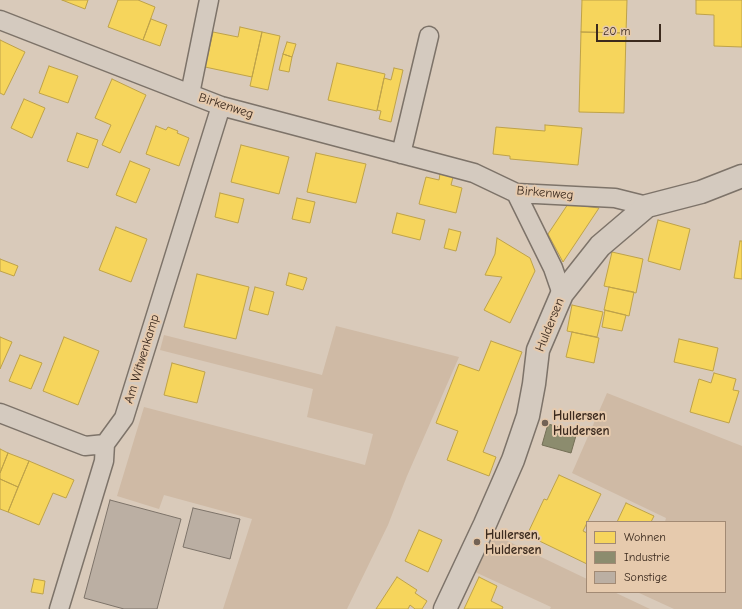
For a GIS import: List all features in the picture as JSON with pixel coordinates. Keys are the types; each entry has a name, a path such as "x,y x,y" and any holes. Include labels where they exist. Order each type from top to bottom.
{"street":[{"name":"Birkenweg","path":"190,94 209,0"},
{"name":"Birkenweg","path":"0,20 221,106 474,173 516,193 615,198 647,206"},
{"path":"402,154 429,36"},
{"name":"Am Witwenkamp","path":"105,444 124,418 221,106"},
{"name":"Huldersen","path":"445,609 513,460 528,416 538,350 562,294 600,246 647,206 701,192 742,176"},
{"path":"516,193 553,268 562,294"},
{"path":"0,413 85,446 105,444 104,461 59,609"}],"shaded area":[{"path":"336,326 459,357 407,476 388,525 347,609 223,609 252,519 164,495 159,509 117,496 144,407 365,465 373,434 307,417 313,389 160,350 164,335 322,375"},
{"path":"607,393 742,446 742,609 674,609 639,593 726,593 726,521 665,521 666,518 572,473"},
{"path":"493,534 586,579 586,593 616,593 650,609 550,609 551,607 475,572"}],"building: Wohnen":[{"path":"62,0 88,0 85,9"},
{"path":"118,0 138,0 155,7 143,40 108,27"},
{"path":"582,0 627,0 626,33 581,32"},
{"path":"696,0 742,0 742,47 714,46 714,15 696,14"},
{"path":"151,19 167,25 160,46 143,40"},
{"path":"240,27 262,32 252,77 205,67 213,32 238,37"},
{"path":"262,32 280,36 268,90 250,86"},
{"path":"581,32 626,33 624,113 579,112"},
{"path":"0,40 25,52 4,95 0,93"},
{"path":"287,42 296,44 292,57 283,54"},
{"path":"283,54 292,57 289,72 279,70"},
{"path":"337,63 385,74 377,111 328,100"},
{"path":"49,66 78,76 68,103 39,93"},
{"path":"394,68 403,70 391,122 379,119 381,111 377,110 384,78 391,80"},
{"path":"112,79 146,95 120,153 102,145 111,125 95,118"},
{"path":"24,99 45,108 32,138 11,128"},
{"path":"545,125 582,128 578,165 510,159 510,156 493,154 496,127 545,131"},
{"path":"156,126 166,130 168,127 189,138 179,166 146,154"},
{"path":"77,133 98,140 88,168 67,161"},
{"path":"241,145 289,157 279,194 231,182"},
{"path":"316,153 366,164 356,203 307,192"},
{"path":"130,161 150,169 136,203 116,195"},
{"path":"440,174 453,177 451,185 462,188 456,213 419,204 426,177 439,180"},
{"path":"220,193 244,199 238,223 215,217"},
{"path":"297,198 315,202 310,223 292,219"},
{"path":"568,204 599,208 563,262 548,234"},
{"path":"397,213 425,220 420,240 392,233"},
{"path":"658,220 690,229 680,270 648,261"},
{"path":"116,227 147,239 131,282 99,270"},
{"path":"449,229 461,232 456,251 444,248"},
{"path":"497,238 530,258 535,271 510,323 484,310 502,277 485,275 495,254"},
{"path":"740,241 742,241 742,279 734,278"},
{"path":"612,252 643,259 636,293 604,286"},
{"path":"0,259 18,266 14,276 0,271"},
{"path":"289,273 307,278 303,290 286,285"},
{"path":"197,274 249,287 236,339 184,327"},
{"path":"255,287 274,292 268,315 249,310"},
{"path":"609,287 634,292 629,316 604,310"},
{"path":"572,305 603,312 597,337 567,331"},
{"path":"605,310 626,315 622,331 602,327"},
{"path":"572,332 599,338 594,363 566,357"},
{"path":"0,337 12,342 0,369"},
{"path":"64,337 99,351 78,405 43,391"},
{"path":"679,339 718,348 713,371 674,362"},
{"path":"491,341 522,352 483,452 496,457 489,476 447,460 458,431 436,423 459,364 479,371"},
{"path":"20,355 42,363 31,389 9,381"},
{"path":"172,363 205,372 197,403 164,395"},
{"path":"714,373 736,379 733,390 739,391 729,423 690,412 699,379 711,383"},
{"path":"0,449 8,453 0,473"},
{"path":"8,453 29,461 18,487 0,479 0,473"},
{"path":"29,461 74,480 66,498 53,493 39,525 8,512"},
{"path":"559,475 601,494 588,521 586,521 583,531 586,532 586,564 527,535 544,499 547,500"},
{"path":"0,479 18,487 8,512 0,509"},
{"path":"626,503 654,516 652,521 617,521"},
{"path":"419,530 442,540 428,572 405,561"},
{"path":"397,577 417,590 415,593 427,601 422,609 415,609 410,605 408,609 376,609"},
{"path":"479,577 497,586 491,601 503,607 502,609 464,609"},
{"path":"34,579 45,581 43,594 31,592"}],"building: Industrie":[{"path":"548,424 577,432 571,453 542,445"}],"building: Sonstige":[{"path":"110,500 181,519 157,609 124,609 84,598"},
{"path":"193,508 240,519 230,559 183,547"}],"place":[{"name":"Hullersen Huldersen","path":"545,423"},
{"name":"Hullersen, Huldersen","path":"477,542"}]}
